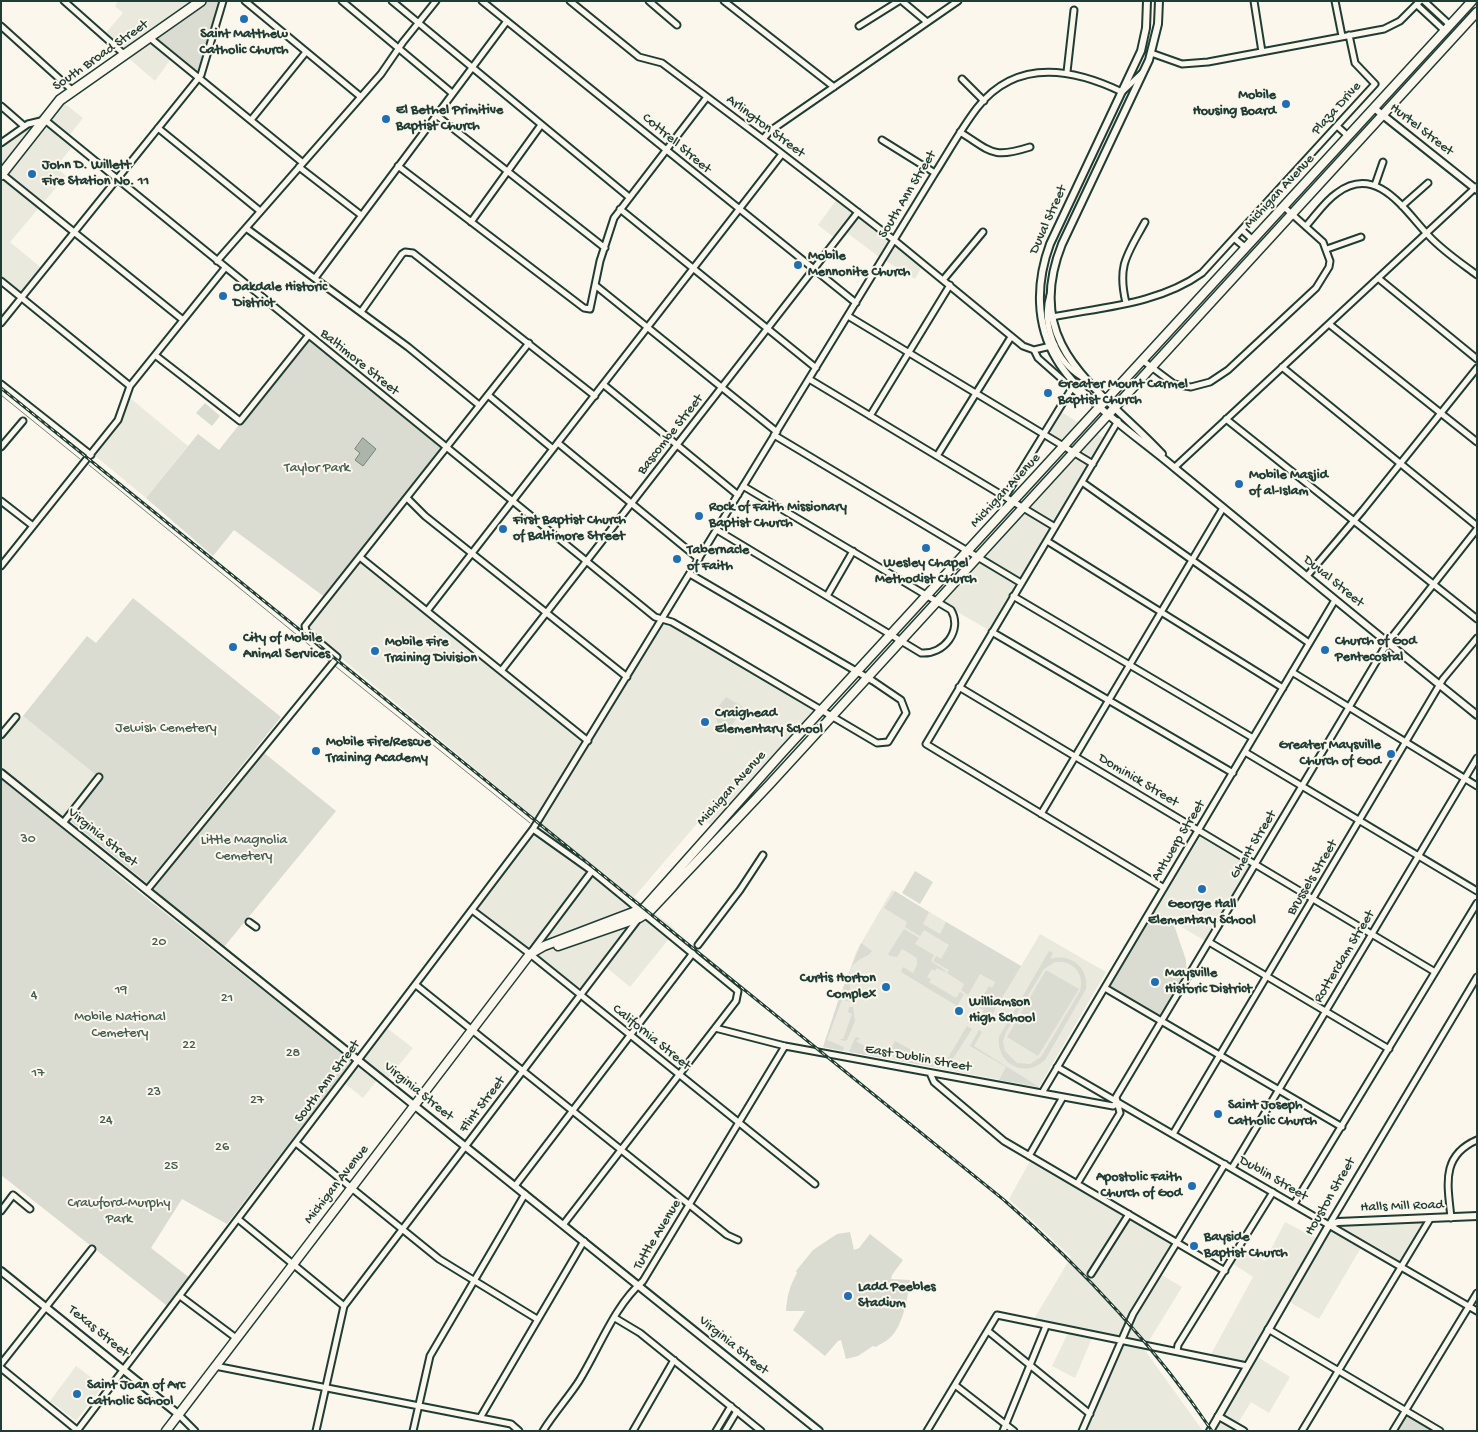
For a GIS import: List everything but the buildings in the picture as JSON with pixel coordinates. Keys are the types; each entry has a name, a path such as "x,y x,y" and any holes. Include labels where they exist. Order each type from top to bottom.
{"main road":[{"name":"South Broad Street","path":"1,174 60,100 201,1"},
{"name":"Michigan Avenue","path":"166,1431 530,954 553,942 641,914 891,634 1472,1"},
{"name":"Michigan Avenue","path":"530,954 641,914 762,793 1114,406 1477,12"},
{"path":"1046,466 1053,474"}],"street":[{"path":"64,1 125,55"},
{"path":"1,323 200,77 223,1"},
{"path":"245,1 361,97"},
{"path":"342,1 452,93"},
{"path":"392,1 629,197"},
{"path":"216,261 361,97 436,1"},
{"name":"Cottrell Street","path":"482,1 738,210 856,303"},
{"name":"Arlington Street","path":"570,1 639,57 662,63 858,212 950,285"},
{"path":"649,1 676,25"},
{"path":"724,1 834,88"},
{"path":"859,26 901,1 927,22"},
{"path":"763,139 770,132 958,1"},
{"name":"Duval Street","path":"1147,1 1146,28 1140,51 1050,244 1040,276 1040,305 1052,346 1063,370 1108,413 1477,715"},
{"name":"Duval Street","path":"1159,1 1158,24 1151,53 1062,244 1052,273 1050,295 1052,318 1067,356 1082,376 1175,468"},
{"path":"1254,1 1262,52"},
{"path":"1335,1 1342,36"},
{"path":"1424,1 1447,28"},
{"path":"1151,53 1182,64 1208,62 1262,52 1384,29 1400,21 1418,3 1447,28"},
{"path":"1067,72 1074,10"},
{"path":"315,278 507,21"},
{"path":"1,26 73,91"},
{"name":"Plaza Drive","path":"1052,318 1154,297 1183,286 1202,273 1235,239 1374,84 1355,63 1350,35"},
{"path":"150,38 303,162"},
{"path":"251,120 306,52"},
{"path":"1122,92 1144,71"},
{"name":"South Ann Street","path":"77,1430 533,829 935,172 960,132 984,101 1013,80 1041,72 1067,72 1094,78 1122,92"},
{"path":"962,79 984,101"},
{"path":"398,166 584,308 590,308 614,218 707,97"},
{"path":"1,106 24,126"},
{"name":"Hurtel Street","path":"1374,108 1476,188"},
{"path":"436,115 605,248"},
{"path":"1,143 24,126 45,120"},
{"name":"Baltimore Street","path":"45,120 655,617 672,622 685,629 877,743 888,742 906,713 901,700 866,678"},
{"path":"471,222 541,124"},
{"path":"1337,126 1348,136"},
{"path":"158,128 260,211"},
{"path":"960,132 998,154 1007,154 1030,147"},
{"path":"882,140 935,172"},
{"path":"427,611 474,553 782,154"},
{"path":"1375,185 1383,162"},
{"path":"299,167 362,215"},
{"path":"1,174 184,320"},
{"path":"1402,206 1428,182"},
{"path":"1306,226 1331,198 1344,188 1362,183 1375,185 1384,189 1427,233 1477,275"},
{"path":"1175,468 1476,188"},
{"path":"1142,360 1174,384 1192,387 1200,386 1221,376 1316,288 1329,267 1326,249 1323,242 1284,207"},
{"path":"620,209 816,368"},
{"name":"Bascombe Street","path":"500,671 548,613 858,212"},
{"path":"1126,303 1122,285 1122,267 1145,222"},
{"path":"246,228 426,360 480,406"},
{"path":"1242,230 1253,240"},
{"path":"943,280 983,232"},
{"path":"1326,249 1361,237"},
{"path":"1235,239 1246,248"},
{"path":"361,312 405,252 413,253 595,396"},
{"path":"1,566 120,417 130,386 225,268"},
{"path":"1378,278 1477,359"},
{"path":"1,281 130,386"},
{"path":"595,285 722,387 776,434 1021,583"},
{"path":"870,416 950,285 1023,346 1034,350 1052,346"},
{"path":"1050,295 1046,307 1052,346 1065,363 1082,376"},
{"path":"848,316 1093,464"},
{"path":"1329,324 1477,442"},
{"path":"155,355 240,421 308,336"},
{"path":"937,456 1011,337"},
{"path":"147,890 337,657 306,631 306,626 529,343"},
{"path":"1034,350 1038,358 1082,397 1087,395"},
{"path":"1282,368 1477,527"},
{"path":"1307,576 1354,521 1477,368"},
{"path":"809,379 1055,527"},
{"path":"1,384 91,455"},
{"path":"604,385 738,495"},
{"path":"1005,497 1072,388"},
{"path":"488,395 554,450"},
{"path":"1226,419 1477,619"},
{"path":"1,447 23,420"},
{"path":"1118,421 926,744 1164,888"},
{"path":"558,443 699,559"},
{"path":"1082,482 1309,644"},
{"path":"717,530 921,653 929,654 945,645 952,634 955,617 951,610 937,600 743,486"},
{"path":"407,498 425,516 474,553 627,677"},
{"path":"1,501 32,526"},
{"path":"1041,814 1223,508"},
{"name":"Ghent Street","path":"1077,1184 1120,1113 1116,1098 1388,642 1477,527"},
{"path":"1047,541 1283,688"},
{"path":"827,596 853,551"},
{"path":"361,558 588,741"},
{"path":"690,574 866,678"},
{"path":"1013,596 1253,738"},
{"name":"Antwerp Street","path":"1042,1093 1335,600"},
{"path":"992,632 1233,773"},
{"name":"Brussels Street","path":"1173,1134 1441,686 1477,638"},
{"path":"1292,672 1477,786"},
{"name":"Dominick Street","path":"959,687 1435,972"},
{"path":"1,735 16,717"},
{"path":"1245,752 1477,891"},
{"name":"Rotterdam Street","path":"1232,1168 1477,758"},
{"name":"Virginia Street","path":"1,773 819,1431"},
{"path":"63,822 99,777"},
{"path":"533,829 592,871 641,914 693,953 738,991 738,997 563,1225"},
{"path":"698,945 740,890 763,855"},
{"path":"530,954 592,871"},
{"path":"1294,1204 1477,903"},
{"name":"California Street","path":"472,910 530,954 815,1184"},
{"name":"Flint Street","path":"344,1306 581,996 641,914"},
{"path":"249,922 256,927"},
{"path":"546,932 553,942"},
{"path":"1209,942 1389,1049"},
{"path":"515,1186 693,953"},
{"name":"Houston Street","path":"1210,1431 1329,1225 1477,977"},
{"path":"416,985 689,1205 727,1235 738,1240"},
{"path":"1105,988 1342,1127"},
{"name":"East Dublin Street","path":"714,1028 785,1046 930,1073 1113,1106 1118,1103"},
{"name":"Tuttle Avenue","path":"543,1431 555,1411 578,1383 630,1294 643,1281 785,1046"},
{"name":"Dublin Street","path":"1056,1067 1477,1311"},
{"path":"930,1073 934,1082 1004,1141 1225,1271"},
{"path":"1029,1156 1063,1097"},
{"path":"1451,1218 1449,1168 1458,1154 1477,1140"},
{"path":"296,1143 439,1259 537,1319"},
{"path":"1082,1431 1133,1314 1225,1164"},
{"path":"1177,1351 1178,1345 1273,1192"},
{"path":"413,1431 430,1356 525,1194"},
{"path":"1,1211 12,1195 30,1208"},
{"path":"1090,1274 1129,1214"},
{"name":"Halls Mill Road","path":"1329,1225 1338,1222 1477,1216"},
{"path":"238,1219 294,1263 344,1306 316,1431"},
{"path":"1302,1431 1430,1219"},
{"path":"480,1418 584,1241"},
{"path":"1,1364 92,1249"},
{"name":"Texas Street","path":"1,1271 178,1414"},
{"path":"1393,1431 1477,1293"},
{"path":"180,1296 236,1338"},
{"path":"927,1431 997,1315 1247,1366"},
{"path":"615,1318 640,1333 761,1431"},
{"path":"1003,1431 1046,1326"},
{"path":"1268,1329 1440,1431"},
{"path":"988,1331 1090,1414"},
{"path":"633,1431 674,1360"},
{"path":"214,1366 511,1424 519,1431"},
{"path":"1,1368 77,1430"},
{"path":"956,1385 1014,1431"},
{"path":"716,1431 731,1406"},
{"path":"725,1431 737,1411"},
{"path":"178,1414 195,1431"},
{"path":"1218,1416 1244,1431"}],"shaded area":[{"path":"118,1 200,1 150,38 173,56 155,81 103,36 123,13 115,6"},
{"path":"60,100 83,118 65,141 72,147 56,167 66,176 10,242 44,270 21,298 1,281 1,141"},
{"path":"840,195 925,261 915,279 878,256 842,229 835,238 818,225"},
{"path":"129,397 188,446 146,498 93,454 119,421"},
{"path":"1058,410 1107,440 992,632 937,600 1073,452 1044,434"},
{"path":"363,438 376,449 363,466 355,460 360,453 355,449"},
{"path":"360,563 581,741 583,748 662,620 672,622 822,711 715,827 701,819 634,897 676,930 630,987 606,967 581,998 473,914 541,823 307,630"},
{"path":"23,716 96,775 62,818 1,770 1,742"},
{"name":"George Hall Elementary School","path":"1200,837 1250,866 1205,941 1155,911"},
{"name":"Williamson High School","path":"892,890 1021,966 1040,934 1106,972 1039,1087 823,1047 856,952"},
{"path":"387,1028 413,1048 384,1083 378,1079 363,1098 343,1082"},
{"path":"1030,1161 1173,1243 1155,1271 1182,1287 1144,1349 1203,1431 1086,1431 1125,1339 1095,1331 1075,1378 1052,1366 1071,1327 1034,1319 1071,1257 1009,1199"},
{"path":"1426,1220 1399,1268 1362,1246 1319,1319 1288,1301 1256,1356 1290,1377 1269,1413 1251,1402 1238,1423 1249,1431 1213,1431 1250,1365 1210,1356 1253,1277 1232,1263 1241,1247 1265,1261 1285,1222 1322,1241 1333,1221 1342,1225"},
{"name":"Saint Joan of Arc Catholic School","path":"76,1366 103,1386 76,1421 50,1401"}],"green space":[{"path":"208,1 220,1 197,73 156,38"},
{"name":"Taylor Park","path":"308,338 447,447 326,598 234,530 213,556 146,498 198,434 219,450"},
{"path":"205,403 220,416 212,426 196,413"},
{"name":"Jewish Cemetery","path":"133,598 281,717 147,883 69,820 101,779 23,716 87,636 96,643"},
{"path":"726,697 743,707 728,732 719,727 714,712"},
{"name":"Little Magnolia Cemetery","path":"263,752 336,811 224,947 152,888"},
{"name":"Mobile National Cemetery","path":"1,777 135,889 352,1061 227,1224 182,1199 151,1248 190,1278 171,1309 1,1175"},
{"path":"915,871 933,882 920,904 902,893"},
{"path":"895,891 929,912 923,924 940,934 946,922 1021,966 987,1023 979,1019 984,1010 977,1006 989,986 992,988 995,982 980,974 968,995 961,990 964,984 947,973 949,970 933,961 936,956 941,959 949,945 924,930 920,936 905,927 907,922 884,908"},
{"path":"1152,909 1173,922 1186,960 1187,980 1162,1021 1105,988"},
{"path":"904,929 919,938 915,944 934,955 931,961 946,971 937,968 935,971 932,969 927,977 931,979 929,982 956,998 960,992 964,994 957,1006 901,972 903,967 913,973 917,965 917,958 902,949 897,957 888,954"},
{"path":"861,943 872,951 854,964 851,969 849,979 852,1002 842,1000 827,1040 844,1047 843,1051 823,1047 839,998"},
{"path":"1049,951 1053,953 1050,959 1064,958 1071,960 1081,968 1086,981 1086,989 1045,1060 1037,1066 1029,1068 1013,1066 1002,1055 999,1047 999,1037","holes":["1055,962 1067,963 1076,969 1081,979 1080,991 1041,1057 1030,1064 1017,1063 1005,1051 1003,1041 1006,1032 1044,969"]},
{"path":"1046,970 1079,989 1038,1056 1007,1037"},
{"path":"849,1007 853,1007 855,1021 847,1040 844,1041 839,1039 843,1039 852,1014 848,1012"},
{"path":"967,1026 972,1029 949,1065 945,1063"},
{"path":"979,1030 982,1032 974,1046 1039,1087 999,1080 1006,1067 970,1046"},
{"path":"857,1037 860,1039 856,1041 881,1056 887,1054 889,1059 849,1052"},
{"path":"895,1041 935,1063 933,1067 895,1060 890,1050"},
{"name":"Ladd Peebles Stadium","path":"850,1232 854,1250 859,1248 870,1234 903,1260 891,1279 910,1280 904,1312 892,1336 858,1356 846,1359 841,1340 825,1356 793,1330 805,1311 786,1311 789,1292 797,1273 796,1271 813,1250 837,1234"},
{"path":"1406,1411 1440,1431 1393,1431"}],"waterway":[{"path":"1,395 80,459"},
{"path":"89,465 330,662"},
{"path":"335,666 530,823"}],"railway":[{"path":"1,388 1004,1200 1062,1253 1116,1309 1166,1368 1212,1431"}],"place":[{"name":"Saint Matthew Catholic Church","path":"244,19"},
{"name":"Mobile Housing Board","path":"1286,104"},
{"name":"El Bethel Primitive Baptist Church","path":"386,119"},
{"name":"John D. Willett Fire Station No. 11","path":"32,174"},
{"name":"Mobile Mennonite Church","path":"798,265"},
{"name":"Oakdale Historic District","path":"223,296"},
{"name":"Greater Mount Carmel Baptist Church","path":"1048,393"},
{"name":"Mobile Masjid of al-Islam","path":"1239,484"},
{"name":"Rock of Faith Missionary Baptist Church","path":"699,516"},
{"name":"First Baptist Church of Baltimore Street","path":"503,529"},
{"name":"Wesley Chapel Methodist Church","path":"926,548"},
{"name":"Tabernacle of Faith","path":"677,559"},
{"name":"City of Mobile Animal Services","path":"233,647"},
{"name":"Church of God Pentecostal","path":"1325,650"},
{"name":"Mobile Fire Training Division","path":"375,651"},
{"name":"Craighead Elementary School","path":"705,722"},
{"name":"Mobile Fire/Rescue Training Academy","path":"316,751"},
{"name":"Greater Maysville Church of God","path":"1391,754"},
{"name":"George Hall Elementary School","path":"1202,889"},
{"name":"Maysville Historic District","path":"1155,982"},
{"name":"Curtis Horton Complex","path":"886,987"},
{"name":"Williamson High School","path":"959,1011"},
{"name":"Saint Joseph Catholic Church","path":"1218,1114"},
{"name":"Apostolic Faith Church of God","path":"1192,1186"},
{"name":"Bayside Baptist Church","path":"1194,1246"},
{"name":"Ladd Peebles Stadium","path":"848,1296"},
{"name":"Saint Joan of Arc Catholic School","path":"77,1394"}],"park label":[{"name":"30","path":"28,840"},
{"name":"20","path":"159,943"},
{"name":"19","path":"121,991"},
{"name":"4","path":"34,996"},
{"name":"21","path":"227,999"},
{"name":"22","path":"189,1046"},
{"name":"28","path":"293,1054"},
{"name":"17","path":"38,1074"},
{"name":"23","path":"154,1093"},
{"name":"27","path":"257,1101"},
{"name":"24","path":"106,1121"},
{"name":"26","path":"222,1148"},
{"name":"25","path":"171,1167"},
{"name":"Crawford-Murphy Park","path":"119,1212"}]}
